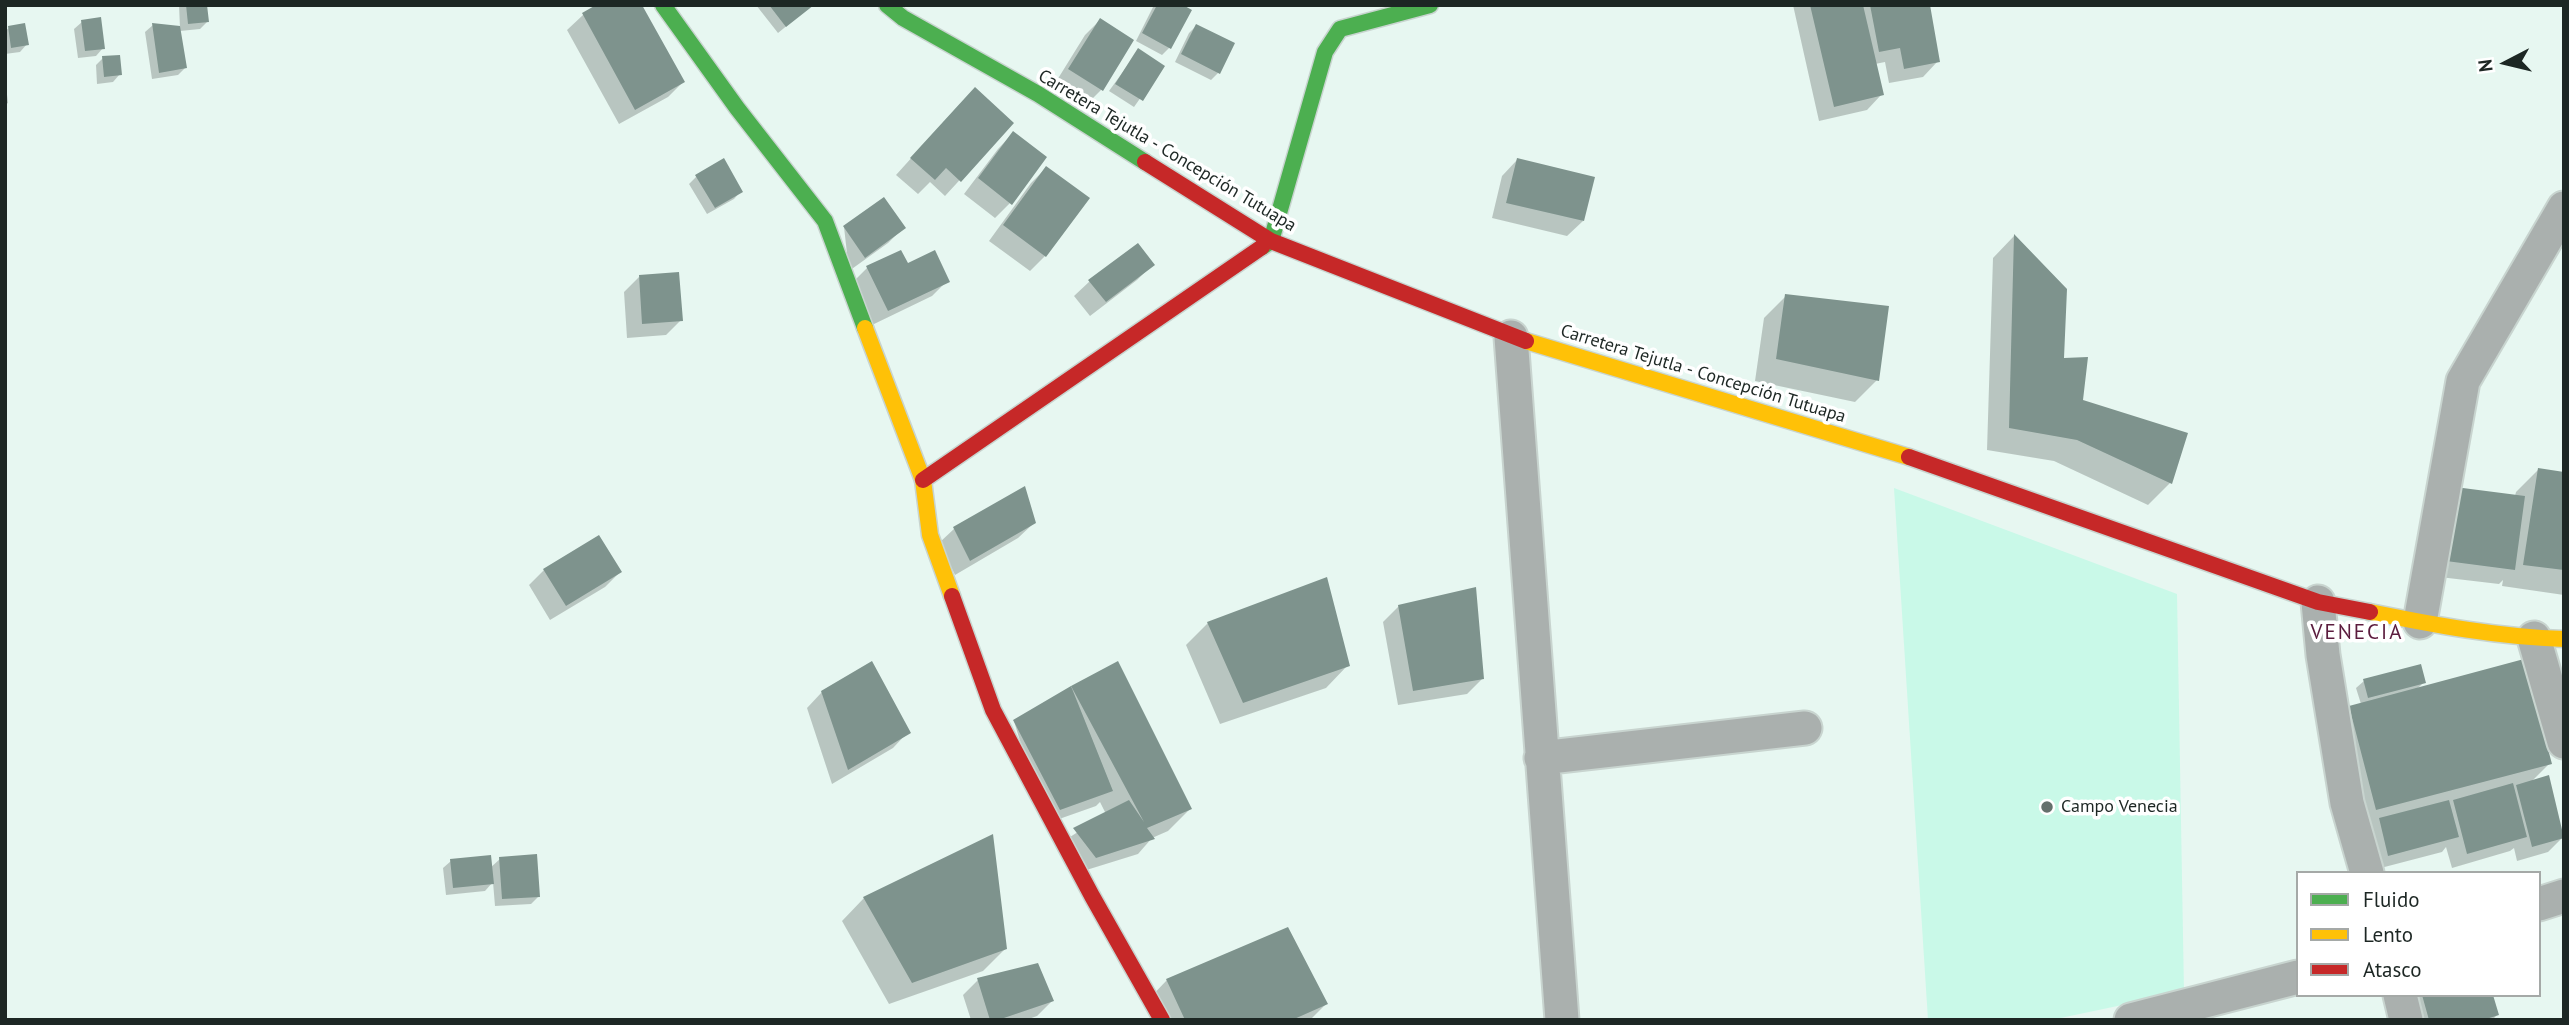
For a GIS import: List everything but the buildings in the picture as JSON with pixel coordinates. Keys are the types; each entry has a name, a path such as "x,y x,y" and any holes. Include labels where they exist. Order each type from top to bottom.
{"street":[{"path":"663,5 737,108 825,221 923,480 930,535 993,710 1092,896 1162,1020"},
{"name":"Carretera Tejutla - Concepción Tutuapa","path":"887,5 904,18 1038,94 1270,242 1511,337 1892,451 2318,602 2420,622 2549,639"},
{"path":"923,480 1270,242 1325,52 1340,29 1430,5"},
{"path":"2420,622 2463,381 2564,208"},
{"path":"1511,337 1562,1020"},
{"path":"2318,602 2323,655 2347,803 2366,871"},
{"path":"2549,639 2564,742"},
{"path":"1541,758 1805,728"},
{"path":"2541,903 2564,896"},
{"path":"2132,1020 2296,979"},
{"path":"2400,997 2406,1020"}],"green space":[{"name":"Campo Venecia","path":"1894,488 2177,594 2184,992 2051,1020 1928,1020"}],"traffic: fast":[{"path":"663,5 737,108 825,221 865,328"},
{"path":"887,5 903,18 1038,94 1145,162"},
{"path":"1262,247 1271,241 1325,52 1340,29 1430,5"}],"traffic: slow":[{"path":"865,328 923,480 930,535 952,596"},
{"path":"1526,341 1909,457"},
{"path":"2370,612 2467,630 2564,639"}],"traffic: jam":[{"path":"1145,162 1271,241 1526,341"},
{"path":"923,480 1262,247"},
{"path":"1909,457 2318,602 2370,612"},
{"path":"952,596 993,710 1092,896 1162,1020"}],"place":[{"name":"Campo Venecia","path":"2047,807"}],"district":[{"name":"VENECIA","path":"2357,633"}]}
